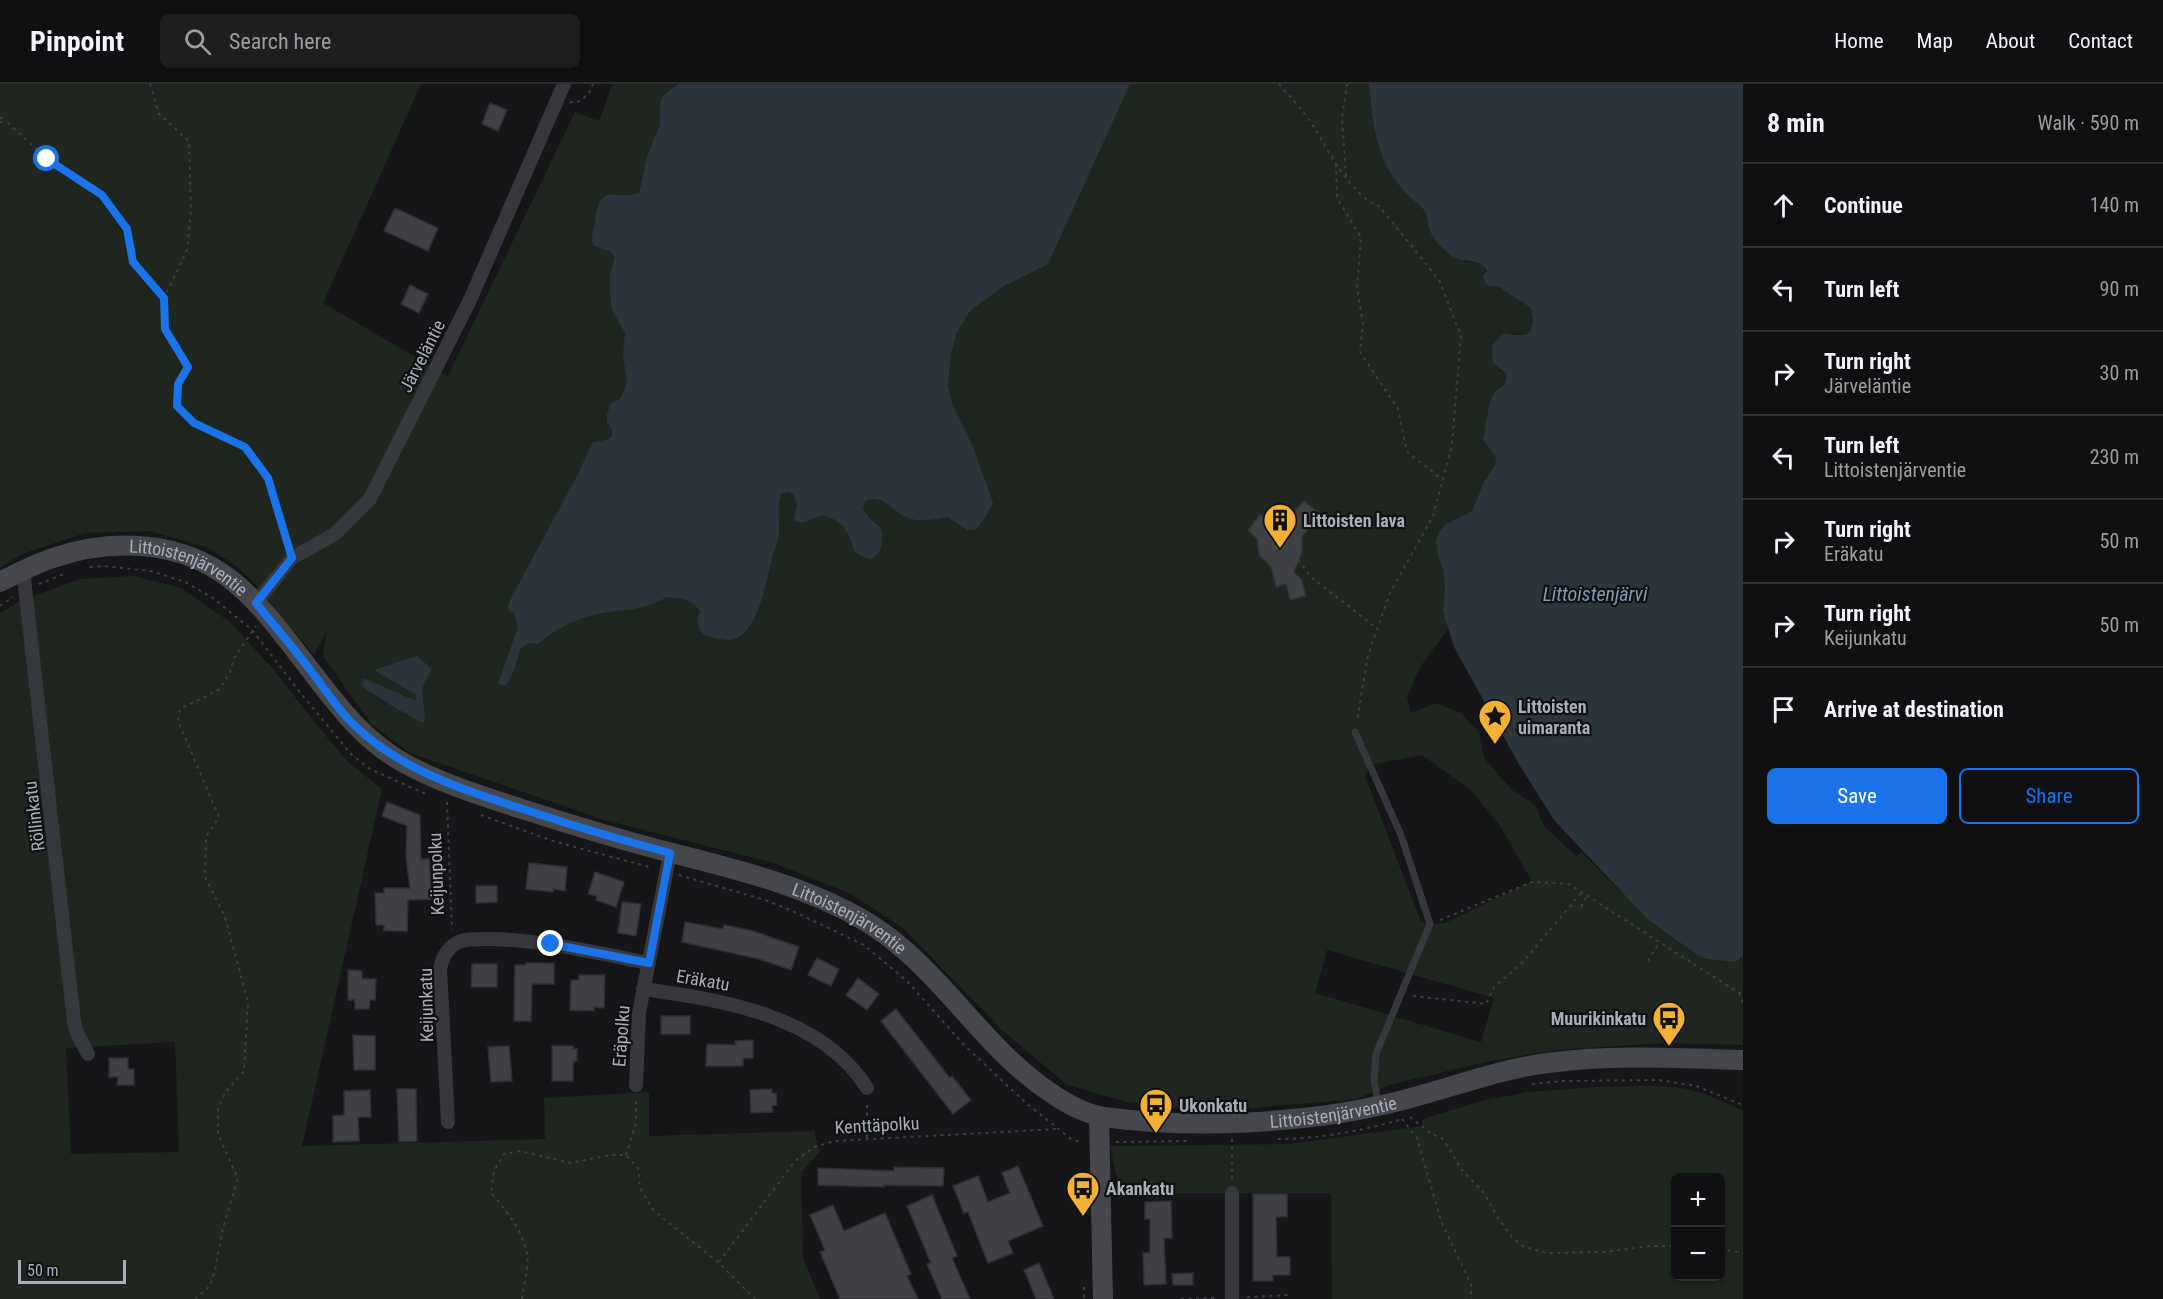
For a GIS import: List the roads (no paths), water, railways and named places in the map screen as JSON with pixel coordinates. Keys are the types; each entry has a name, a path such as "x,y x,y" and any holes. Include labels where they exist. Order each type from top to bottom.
{"street":[{"name":"Järveläntie","path":"256,603 292,558 335,534 370,499 470,300 564,84"},
{"name":"Littoistenjärventie","path":"0,582 48,559 87,549 127,545 185,554 203,562 234,582 256,603 342,712 361,732 404,763 486,798 600,834 668,862 787,885 828,901 872,925 907,952 988,1039 1029,1077 1061,1100 1099,1116 1200,1123 1293,1119 1339,1114 1379,1106 1511,1069 1550,1063 1618,1058 1743,1060"},
{"name":"Röllinkatu","path":"23,570 74,1021 76,1033 88,1054"},
{"path":"644,989 668,862"},
{"name":"Keijunkatu","path":"448,1122 440,969 444,955 453,945 475,939 535,942 649,963"},
{"name":"Eräpolku","path":"636,1085 637,1034 644,989"},
{"name":"Eräkatu","path":"644,989 731,1003 778,1020 821,1041 836,1052 858,1074 867,1088"},
{"path":"1099,1116 1102,1299"},
{"path":"1232,1193 1232,1299"}],"lane":[{"path":"1355,732 1401,835 1430,924 1376,1054 1374,1080 1379,1106"}],"water":[{"path":"678,84 1130,84 1048,264 1002,287 970,311 956,334 948,384 952,404 974,449 993,503 975,530 967,530 948,517 911,519 883,501 872,499 865,501 863,508 881,529 882,541 880,552 871,559 854,550 845,529 831,518 824,515 801,523 794,520 797,504 793,494 787,492 781,494 778,540 760,605 749,627 742,634 734,639 726,640 703,634 698,623 700,612 698,608 686,600 667,597 649,605 582,619 558,629 538,644 530,643 521,648 506,686 498,684 518,627 514,613 509,611 510,600 579,472 592,443 609,439 612,436 607,414 611,403 620,399 627,383 623,355 625,333 612,310 610,291 610,275 615,256 593,245 592,242 597,208 605,196 639,193 648,154 660,125 660,103 664,95"},
{"name":"Littoistenjärvi","path":"1369,84 1743,84 1743,956 1735,962 1707,959 1696,954 1647,919 1554,820 1520,766 1454,647 1443,611 1445,589 1436,542 1439,532 1446,524 1472,511 1484,481 1496,464 1495,455 1483,440 1492,397 1505,383 1506,374 1493,362 1492,346 1502,334 1524,335 1530,332 1533,321 1531,308 1499,287 1488,286 1483,278 1487,271 1481,264 1452,256 1441,247 1430,232 1422,207 1406,194 1394,179 1381,154 1374,128"},
{"path":"417,656 432,669 422,688 425,717 423,723 361,686 364,678 416,701 416,695 374,670"}],"place":[{"name":"Littoisten lava","path":"1280,549"},
{"name":"Littoisten uimaranta","path":"1495,745"},
{"name":"Muurikinkatu","path":"1669,1047"},
{"name":"Ukonkatu","path":"1156,1134"},
{"name":"Akankatu","path":"1083,1217"}]}
